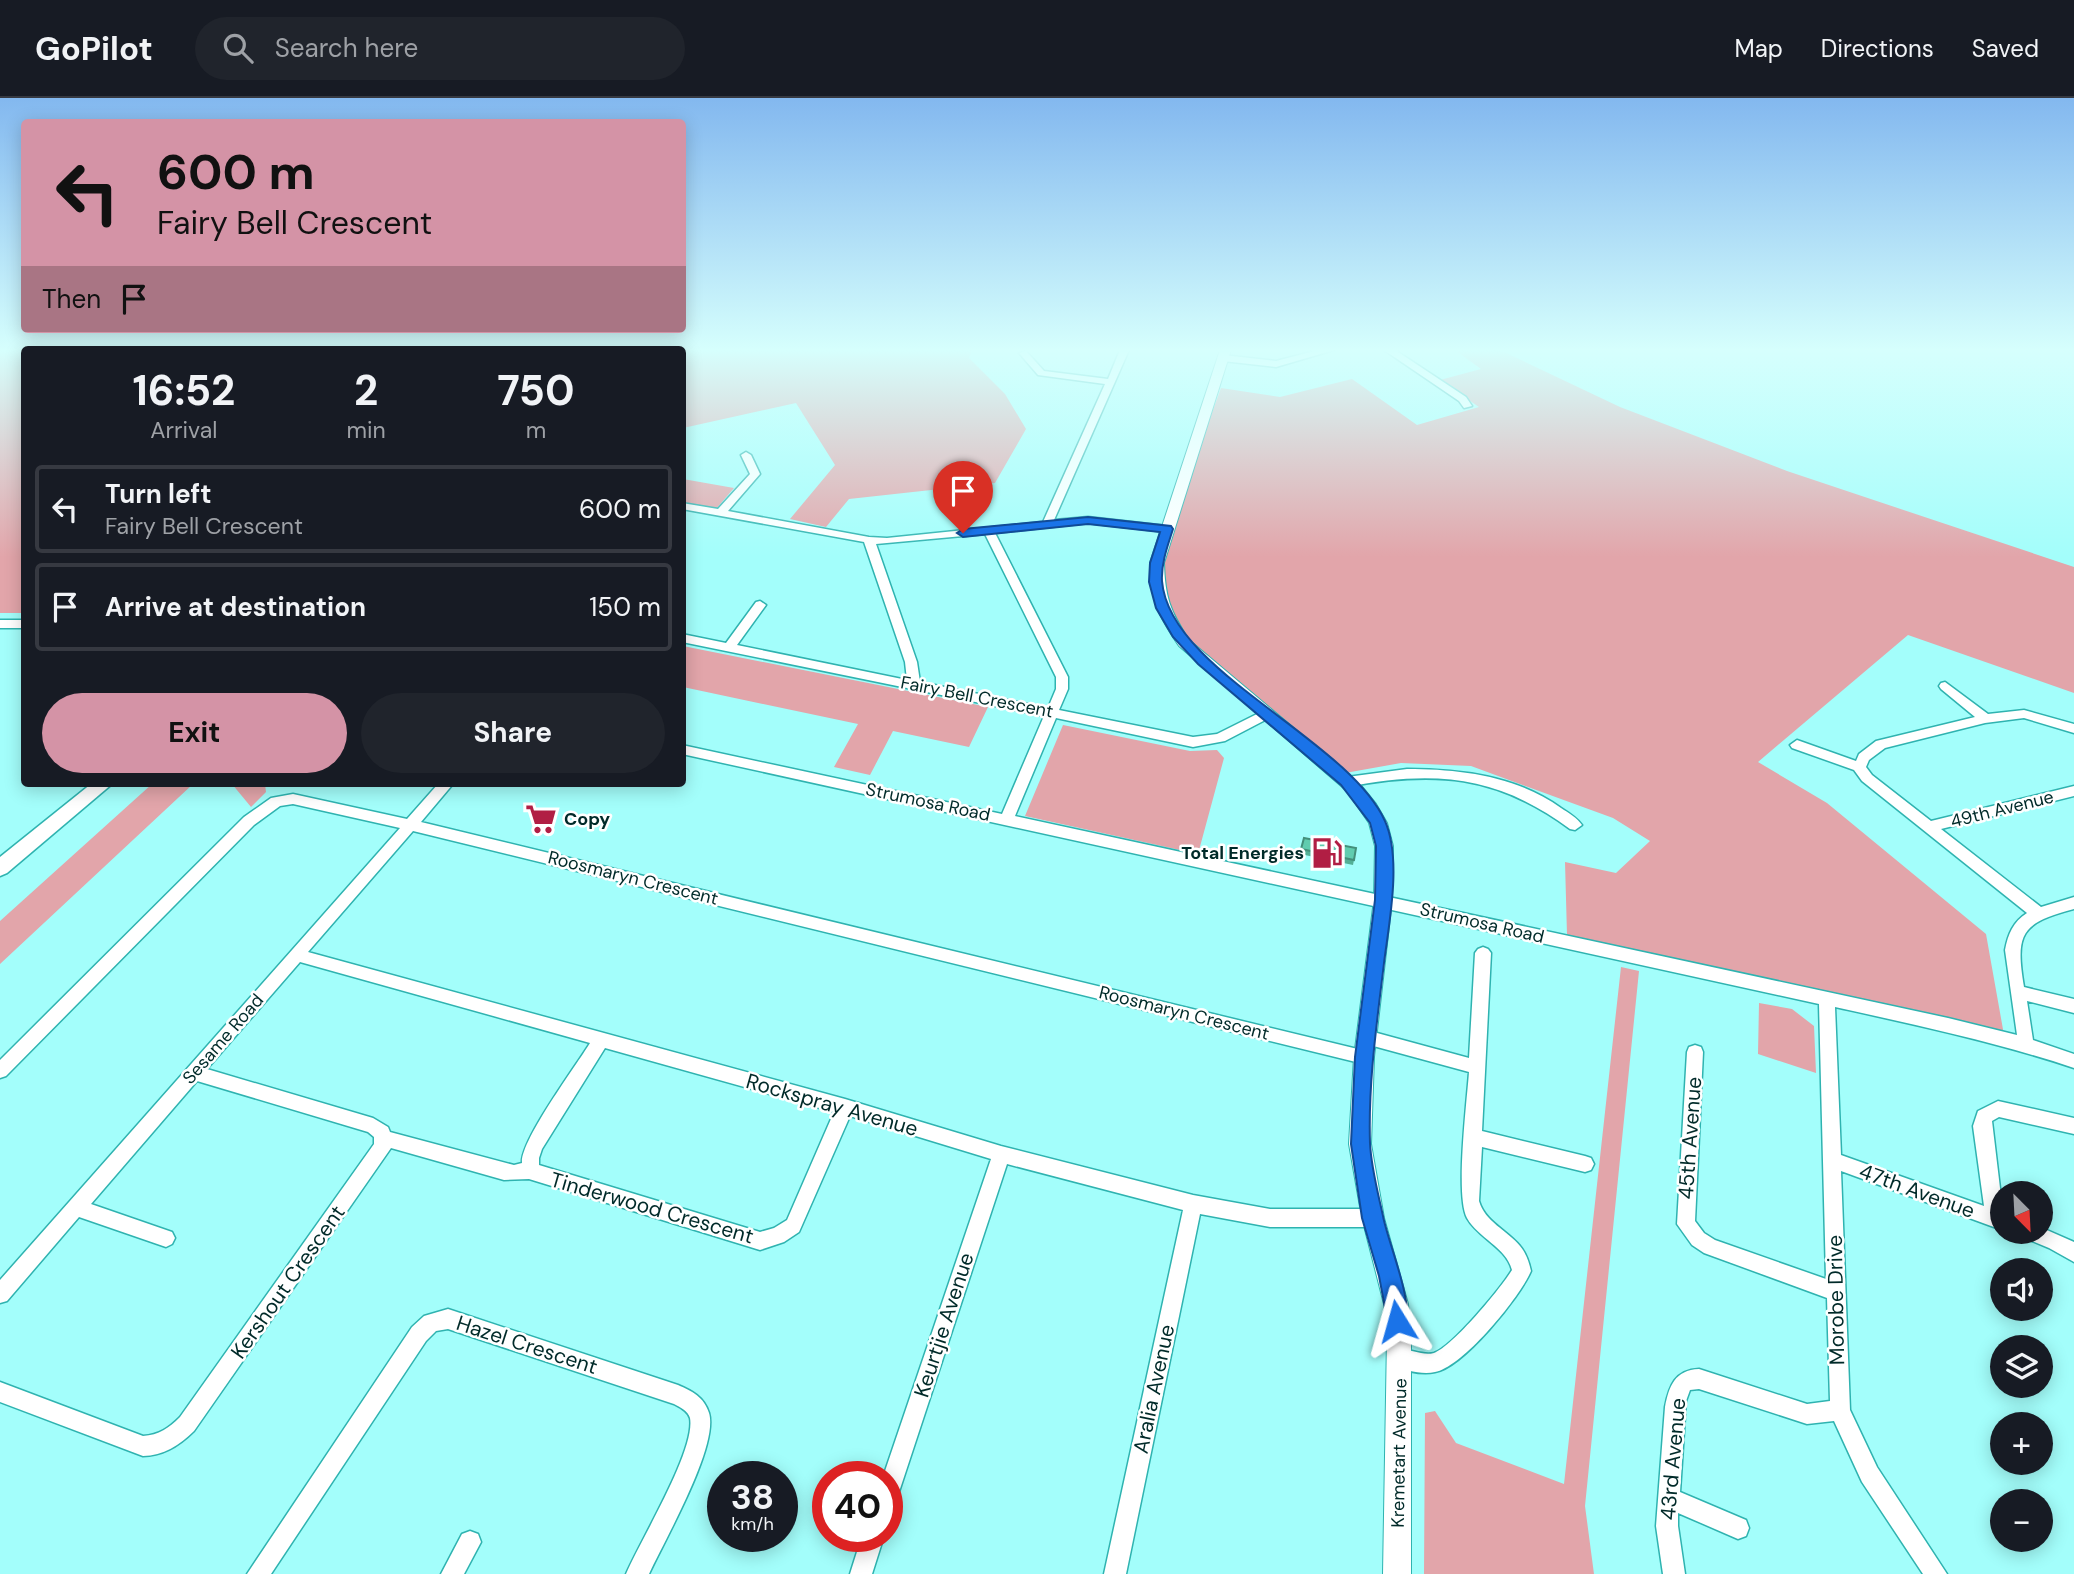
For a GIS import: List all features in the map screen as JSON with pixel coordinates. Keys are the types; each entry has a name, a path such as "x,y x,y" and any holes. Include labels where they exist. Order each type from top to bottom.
{"main road":[{"path":"0,868 45,830 89,787"},
{"path":"45,830 68,815 100,787"}],"street":[{"path":"1047,524 1094,419"},
{"name":"Kremetart Avenue","path":"1203,419 1157,563 1156,582 1170,622 1194,652 1347,782 1370,808 1383,838 1383,900 1365,1047 1360,1144 1373,1218 1396,1304 1399,1358 1397,1574"},
{"path":"721,513 755,474 746,455"},
{"path":"686,507 869,540 1104,520 1167,529"},
{"path":"989,530 1062,677 1062,689 1007,819"},
{"path":"869,540 911,662 914,684"},
{"path":"729,647 761,606"},
{"path":"0,624 21,624"},
{"name":"Fairy Bell Crescent","path":"686,639 1194,742 1230,734 1267,714"},
{"path":"1945,686 1985,719"},
{"path":"1859,767 1864,757 1881,744 1985,719 2024,714 2074,729"},
{"name":"49th Avenue","path":"1797,745 1859,767 1867,778 2039,914"},
{"name":"Strumosa Road","path":"686,750 1383,900 2026,1045 2074,1062"},
{"path":"1347,782 1395,772 1467,775 1496,782 1548,804 1575,825"},
{"name":"Sesame Road","path":"0,1294 443,787"},
{"name":"49th Avenue","path":"1929,827 2074,791"},
{"name":"Roosmaryn Crescent","path":"0,1071 261,811 276,802 293,799 1365,1047 1477,1067"},
{"path":"2026,1045 2012,961 2013,940 2017,930 2026,921 2074,903"},
{"path":"1399,1358 1426,1363 1444,1359 1520,1278 1521,1265 1517,1258 1477,1220 1471,1208 1483,953"},
{"name":"Rockspray Avenue","path":"297,955 845,1107 1001,1154 1194,1204 1270,1218 1373,1218"},
{"path":"2018,992 2074,1006"},
{"name":"Morobe Drive","path":"1827,1000 1840,1410 1847,1436 1936,1574"},
{"name":"Tinderwood Crescent","path":"602,1039 535,1144 530,1158 531,1170 539,1175 760,1241 785,1232 798,1216 845,1107"},
{"name":"45th Avenue","path":"1695,1052 1686,1224 1698,1239 1710,1247 1836,1292"},
{"path":"192,1072 373,1126 384,1138 504,1172 531,1170"},
{"path":"1992,1181 1982,1126 1984,1116 1998,1109 2074,1126"},
{"path":"1475,1137 1585,1164"},
{"name":"Kershout Crescent","path":"0,1392 144,1446 152,1446 174,1436 187,1424 380,1153 384,1138"},
{"name":"Keurtjie Avenue","path":"898,1461 1001,1154"},
{"name":"47th Avenue","path":"1833,1160 1990,1217"},
{"name":"Aralia Avenue","path":"1115,1574 1194,1204"},
{"path":"75,1208 166,1238"},
{"path":"2053,1241 2074,1253"},
{"name":"Hazel Crescent","path":"258,1574 419,1334 431,1323 448,1319 678,1395 698,1409 701,1417 699,1442 637,1574"},
{"name":"43rd Avenue","path":"1674,1574 1667,1526 1675,1407 1678,1388 1682,1382 1690,1378 1699,1379 1807,1414 1840,1410"},
{"path":"1669,1498 1738,1528"},
{"path":"452,1574 470,1542"},
{"path":"861,1574 868,1552"}],"shaded area":[{"path":"0,419 21,419 21,613 0,613"},
{"path":"686,419 724,419 686,427"},
{"path":"806,419 1020,419 1026,429 995,483 849,499 826,527 790,519 835,465"},
{"path":"1209,419 1408,419 1417,425 1438,419 1651,419 1787,471 2074,567 2074,693 1908,635 1758,762 1827,803 1986,934 2004,1035 1567,935 1565,862 1616,873 1650,841 1613,818 1471,766 1401,763 1345,773 1189,642 1169,607 1164,575 1174,522"},
{"path":"686,480 734,488 716,509 686,503"},
{"path":"686,647 988,707 969,747 893,731 870,775 834,767 858,724 686,688"},
{"path":"1063,725 1190,751 1217,750 1224,758 1198,854 1025,816"},
{"path":"149,787 190,787 0,964 0,921"},
{"path":"234,787 265,787 266,792 251,807"},
{"path":"1621,967 1639,971 1585,1506 1594,1574 1424,1574 1425,1413 1435,1411 1456,1443 1564,1484"},
{"path":"1759,1003 1792,1009 1814,1026 1816,1073 1758,1054"}],"building":[{"path":"1304,838 1356,848 1354,860 1301,849"}],"place":[{"name":"Copy","path":"541,819"},
{"name":"Total Energies","path":"1327,853"}],"route":[{"path":"963,533 1088,520 1167,529 1157,563 1156,582 1163,608 1177,634 1203,660 1347,782 1370,808 1383,838 1383,900 1364,1057 1360,1144 1373,1218 1396,1304 1397,1321"}]}
